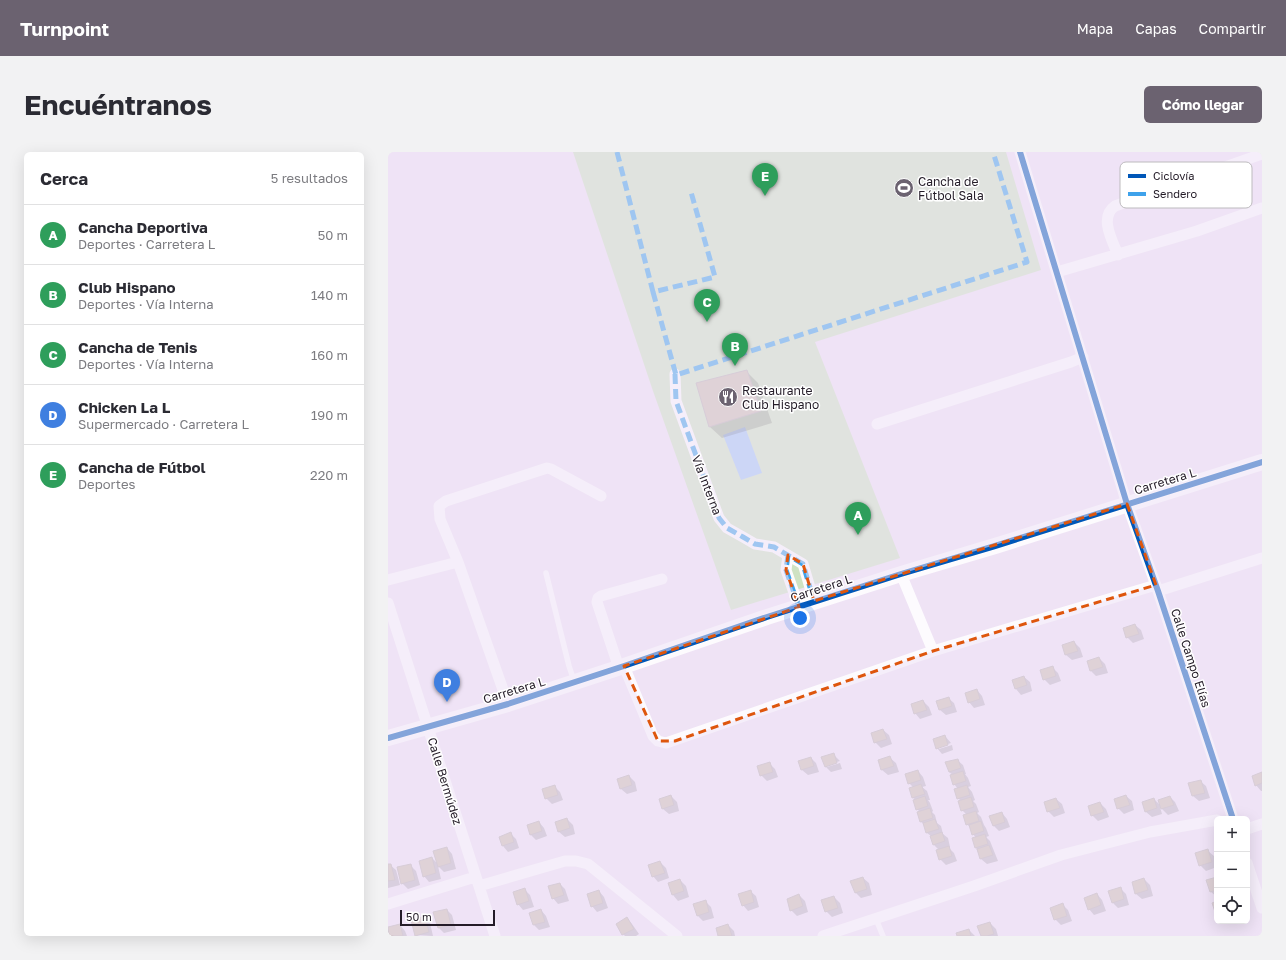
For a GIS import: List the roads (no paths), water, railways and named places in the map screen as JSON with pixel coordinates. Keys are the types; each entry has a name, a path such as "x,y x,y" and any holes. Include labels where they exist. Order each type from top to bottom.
{"street":[{"name":"Calle Campo Elías","path":"1020,152 1127,504 1157,588 1228,816"},
{"path":"1239,162 1262,154"},
{"path":"1118,255 1109,230 1107,218 1110,209 1120,204"},
{"path":"1056,272 1197,231 1262,208"},
{"path":"877,424 1083,357"},
{"name":"Vía Interna","path":"676,374 676,401 722,524 755,544 774,547 788,555"},
{"name":"Carretera L","path":"388,738 508,704 622,667 814,601 1262,462"},
{"path":"508,704 458,562 440,519 439,506 446,501 548,468 601,496"},
{"path":"799,607 786,570 788,555 802,564 814,601"},
{"path":"662,579 601,596 598,598 597,602 622,667 653,736 658,741 666,743 933,651 1262,558"},
{"path":"388,580 458,562"},
{"path":"901,574 933,651"},
{"name":"Calle Bermúdez","path":"389,606 495,936"},
{"path":"823,936 1061,855 1150,832 1214,821"},
{"path":"1250,828 1262,824"},
{"path":"388,904 477,881 564,861 576,861 588,864 677,936"},
{"path":"1250,872 1262,908"}],"lane":[{"path":"546,573 569,666 575,682"},
{"path":"876,918 883,936"}],"water":[{"path":"745,427 762,473 741,480 723,435"}],"place":[{"name":"Cancha de Fútbol Sala","path":"904,188"},
{"name":"Cancha de Fútbol","path":"765,196"},
{"name":"Cancha de Tenis","path":"707,322"},
{"name":"Club Hispano","path":"735,366"},
{"name":"Restaurante Club Hispano","path":"728,397"},
{"name":"Cancha Deportiva","path":"858,535"},
{"name":"Chicken La L","path":"447,702"}]}
